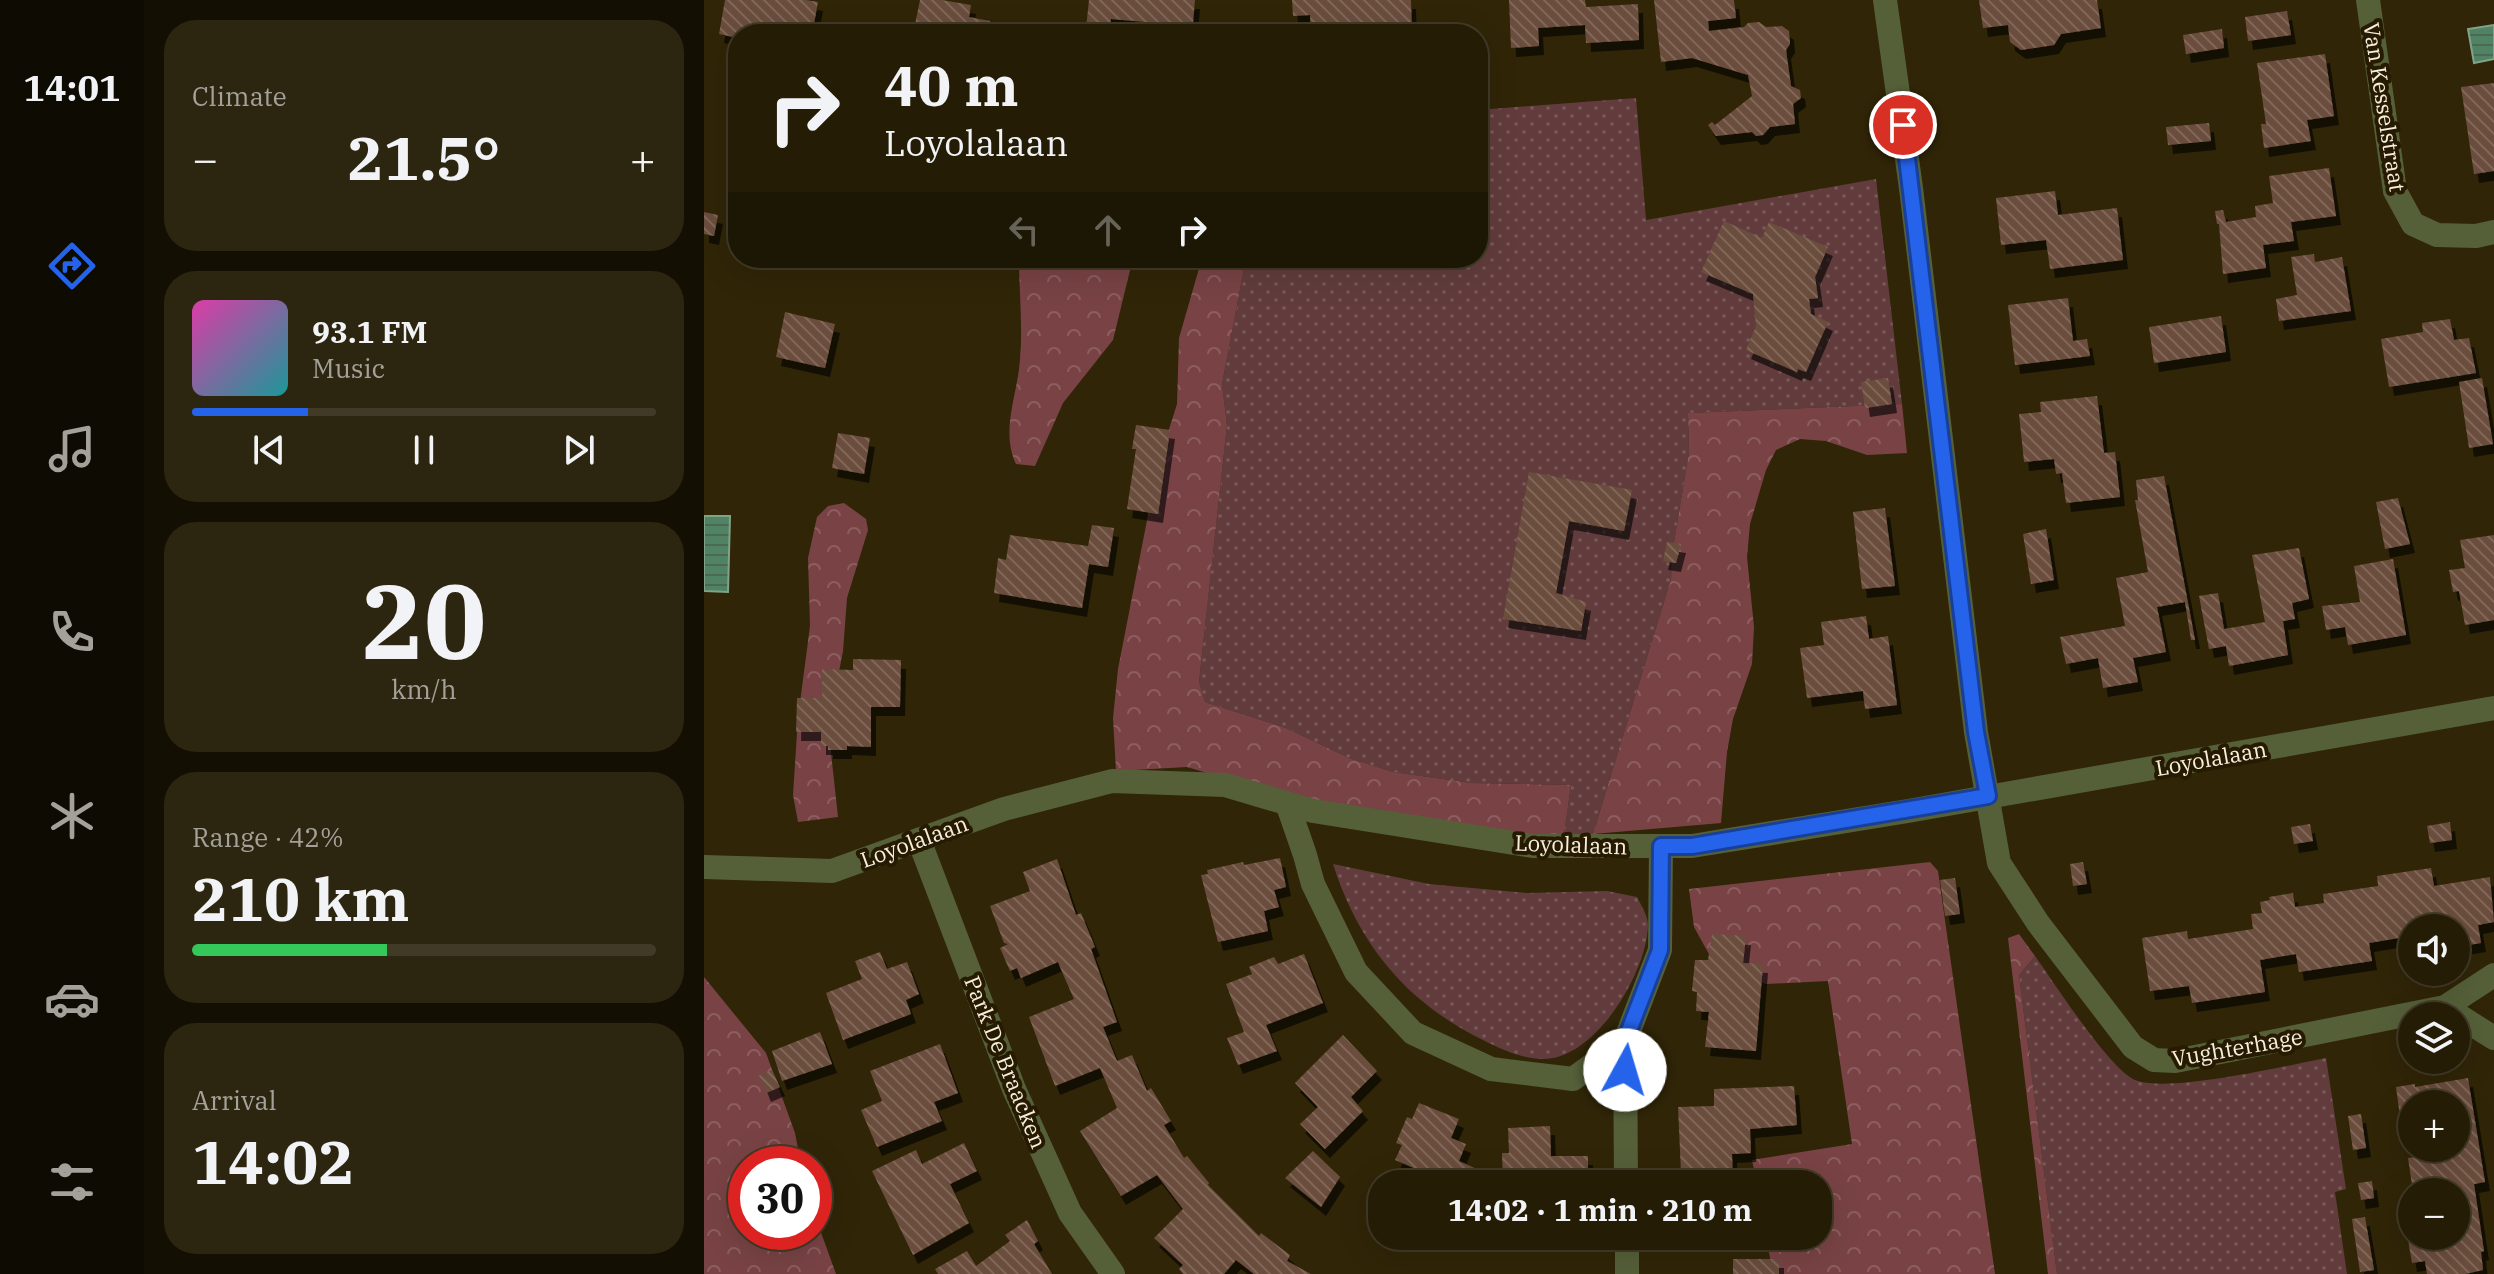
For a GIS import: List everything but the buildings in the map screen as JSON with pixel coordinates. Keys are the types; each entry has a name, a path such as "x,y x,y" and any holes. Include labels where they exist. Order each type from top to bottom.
{"street":[{"name":"Vughterhage","path":"1885,0 1913,204 1976,732 1999,863 2038,923 2133,1047 2154,1060 2175,1061 2398,1016"},
{"name":"Van Kesselstraat","path":"2368,0 2395,191 2413,224 2437,235 2476,236 2494,232"},
{"name":"Loyolalaan","path":"704,867 832,871 1004,809 1112,781 1225,785 1287,803 1379,823 1533,846 1692,846 2494,708"},
{"path":"1287,803 1313,884 1356,972 1413,1033 1491,1069 1573,1079 1625,1041"},
{"name":"Park De Braacken","path":"919,840 1014,1089 1070,1213 1113,1274"},
{"path":"1626,1170 1625,1041 1660,950 1661,846"},
{"name":"Vughterhage","path":"2453,1002 2494,975"},
{"path":"2470,1023 2494,1038"},
{"path":"1627,1250 1627,1274"}],"shaded area":[{"path":"2494,25 2494,59 2474,63 2468,29"},
{"path":"1636,98 1646,220 1876,179 1902,404 1688,413 1689,452 1672,554 1671,579 1593,834 1564,835 1571,785 1471,783 1393,772 1349,758 1286,728 1205,702 1199,682 1227,425 1222,384 1244,268 1488,268 1488,109"},
{"path":"704,516 730,516 728,592 704,591"},
{"path":"1333,864 1429,884 1527,893 1607,891 1637,897 1648,922 1646,943 1618,1005 1588,1040 1571,1052 1553,1058 1537,1059 1520,1055 1460,1028 1412,992 1391,971 1358,922"},
{"path":"2035,956 2096,1041 2133,1079 2148,1083 2197,1081 2326,1058 2346,1189 2335,1192 2347,1274 2057,1274 2019,975"}],"green space":[{"path":"1019,268 1131,268 1113,340 1063,403 1035,466 1016,464 1011,451 1011,412 1019,372"},
{"path":"1199,268 1244,268 1222,384 1227,425 1199,682 1205,702 1286,728 1349,758 1393,772 1471,783 1571,785 1564,835 1519,837 1349,815 1187,767 1116,771 1113,718 1118,669 1158,464 1177,404 1179,338"},
{"path":"1902,404 1907,453 1867,455 1826,441 1800,439 1776,450 1766,470 1750,524 1747,557 1754,627 1752,664 1733,719 1721,823 1593,834 1671,579 1672,554 1689,452 1688,413"},
{"path":"844,503 866,519 868,530 847,598 843,651 833,703 831,753 838,817 798,822 793,795 798,718 810,626 808,558 817,517 828,506"},
{"path":"1930,862 1938,871 1995,1274 1773,1274 1769,1250 1832,1250 1832,1170 1754,1170 1752,1160 1852,1144 1828,981 1766,984 1715,965 1694,927 1689,889"},
{"path":"2019,934 2035,956 2019,975 2057,1274 2048,1274 2008,938"},
{"path":"704,977 766,1053 798,1146 728,1146 728,1250 827,1250 836,1274 704,1274"}],"route":[{"path":"1625,1070 1625,1041 1660,950 1661,846 1692,846 1988,796 1976,732 1903,125"}]}
